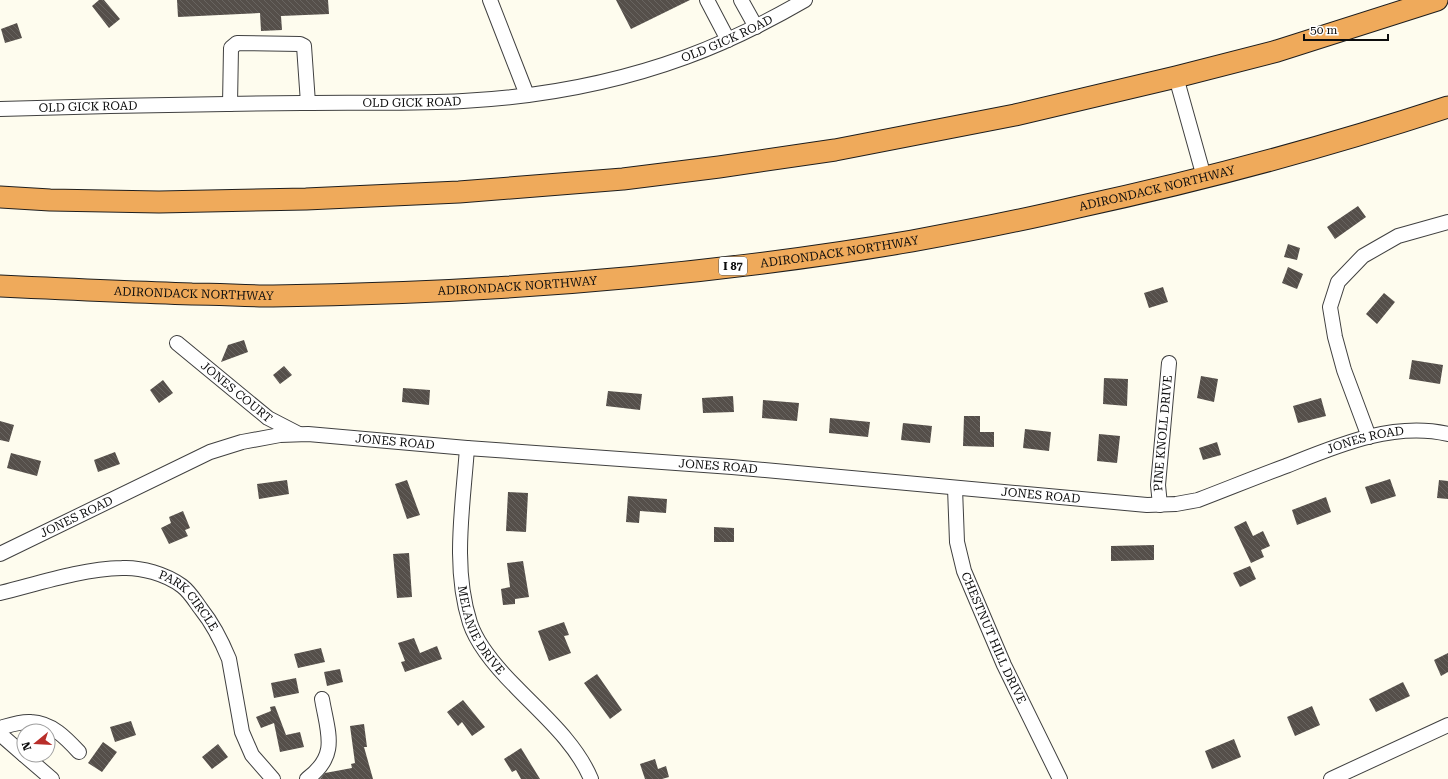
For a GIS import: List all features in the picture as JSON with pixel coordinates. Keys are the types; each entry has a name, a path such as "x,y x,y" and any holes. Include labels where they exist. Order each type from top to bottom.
{"highway":[{"path":"0,197 50,200 159,202 306,199 459,192 623,179 719,168 835,150 1015,114 1176,77 1277,52 1437,0"},
{"name":"ADIRONDACK NORTHWAY","path":"0,286 268,296 361,294 583,282 743,265 911,241 1020,220 1144,193 1340,141 1448,107"}],"street":[{"path":"490,0 527,95"},
{"path":"707,0 728,40"},
{"path":"740,0 756,27"},
{"name":"OLD GICK ROAD","path":"0,109 462,101 527,95 580,86 646,70 688,56 756,27 805,0"},
{"path":"230,104 231,48 237,43 300,44 304,46 308,103"},
{"path":"1176,77 1204,177"},
{"path":"1369,437 1344,370 1335,337 1330,307 1338,282 1363,256 1398,236 1448,222"},
{"name":"JONES COURT","path":"177,343 268,418 299,434"},
{"name":"PINE KNOLL DRIVE","path":"1160,505 1158,485 1169,363"},
{"name":"JONES ROAD","path":"0,554 210,452 242,442 280,435 308,434 467,448 732,468 1160,505 1198,500 1326,450 1389,432 1436,431 1448,434"},
{"name":"MELANIE DRIVE","path":"467,448 460,554 461,584 471,624 484,650 503,674 556,729 577,754 591,779"},
{"name":"CHESTNUT HILL DRIVE","path":"955,488 957,542 964,571 1004,664 1060,779"},
{"name":"PARK CIRCLE","path":"0,593 86,572 123,568 145,570 169,578 182,586 192,596 209,619 226,650 229,659 242,732 252,754 273,779"},
{"path":"307,779 318,771 328,752 329,739 322,700"},
{"path":"0,728 31,722 46,725 61,734 79,752"},
{"path":"1331,779 1448,725"},
{"path":"0,734 16,748"},
{"path":"33,763 52,779"}],"building":[{"path":"99,0 104,0 120,19 109,28 92,6"},
{"path":"177,0 328,0 329,14 281,16 282,30 261,31 260,13 178,17"},
{"path":"616,0 690,0 631,29"},
{"path":"17,23 22,38 5,43 1,29"},
{"path":"1358,206 1366,217 1335,239 1327,227"},
{"path":"1288,244 1300,248 1297,260 1284,257"},
{"path":"1288,267 1303,274 1297,289 1282,283"},
{"path":"1163,287 1168,302 1149,308 1144,293"},
{"path":"1384,293 1395,302 1377,324 1366,314"},
{"path":"244,340 248,352 221,362 228,345"},
{"path":"1412,360 1443,365 1440,384 1409,379"},
{"path":"284,366 292,375 280,384 273,375"},
{"path":"1201,376 1218,379 1214,402 1197,398"},
{"path":"1104,378 1128,379 1127,406 1103,404"},
{"path":"163,380 173,393 159,403 150,390"},
{"path":"403,388 430,390 429,405 402,402"},
{"path":"608,391 642,394 640,410 606,406"},
{"path":"733,396 734,412 703,413 702,398"},
{"path":"1321,398 1326,416 1298,423 1293,406"},
{"path":"763,400 799,403 797,421 762,418"},
{"path":"964,416 980,416 980,432 994,432 994,447 963,446"},
{"path":"830,418 870,422 868,437 829,433"},
{"path":"0,421 14,425 9,442 0,440"},
{"path":"903,423 932,426 930,443 901,440"},
{"path":"1025,429 1051,432 1049,451 1023,448"},
{"path":"1099,434 1120,436 1117,463 1097,461"},
{"path":"1217,442 1221,455 1203,460 1199,448"},
{"path":"115,452 120,464 98,472 94,460"},
{"path":"11,453 41,461 37,476 7,468"},
{"path":"1390,479 1396,496 1371,504 1365,487"},
{"path":"287,480 289,494 259,499 257,484"},
{"path":"407,480 420,515 407,519 395,484"},
{"path":"1439,480 1448,481 1448,499 1437,498"},
{"path":"508,492 528,493 526,532 506,531"},
{"path":"628,496 667,499 666,513 640,511 639,523 626,522"},
{"path":"1326,497 1331,512 1297,525 1292,510"},
{"path":"183,511 190,528 185,530 188,536 169,544 161,528 171,523 169,517"},
{"path":"1246,521 1253,536 1263,531 1270,546 1261,550 1264,557 1251,563 1234,527"},
{"path":"714,527 734,528 734,542 714,542"},
{"path":"1154,545 1154,560 1111,561 1111,546"},
{"path":"409,553 412,597 397,598 393,554"},
{"path":"523,561 529,597 515,599 515,604 503,605 501,589 510,587 507,563"},
{"path":"1250,566 1256,579 1240,587 1233,573"},
{"path":"564,622 569,635 564,636 571,653 549,661 538,631"},
{"path":"414,638 420,653 437,646 442,659 405,672 401,662 405,661 398,643"},
{"path":"321,648 325,662 298,668 294,654"},
{"path":"1448,653 1448,672 1441,676 1434,660"},
{"path":"340,669 343,682 327,686 324,672"},
{"path":"597,674 622,710 610,719 584,683"},
{"path":"296,678 299,693 274,698 271,683"},
{"path":"1403,682 1410,696 1376,712 1369,699"},
{"path":"463,700 485,727 472,736 462,722 458,726 447,712"},
{"path":"275,706 286,735 300,732 304,747 280,752 274,723 261,728 256,717 271,711 270,707"},
{"path":"1312,706 1320,725 1295,736 1287,717"},
{"path":"131,721 136,735 115,742 110,727"},
{"path":"364,724 367,747 364,747 373,779 320,779 325,773 352,768 351,764 355,763 350,726"},
{"path":"1234,739 1241,757 1212,769 1205,751"},
{"path":"103,742 117,752 102,772 88,763"},
{"path":"218,744 228,757 212,769 202,757"},
{"path":"521,748 540,779 521,779 516,770 512,772 504,759"},
{"path":"655,759 658,769 666,766 669,777 662,779 645,779 640,764"}]}
